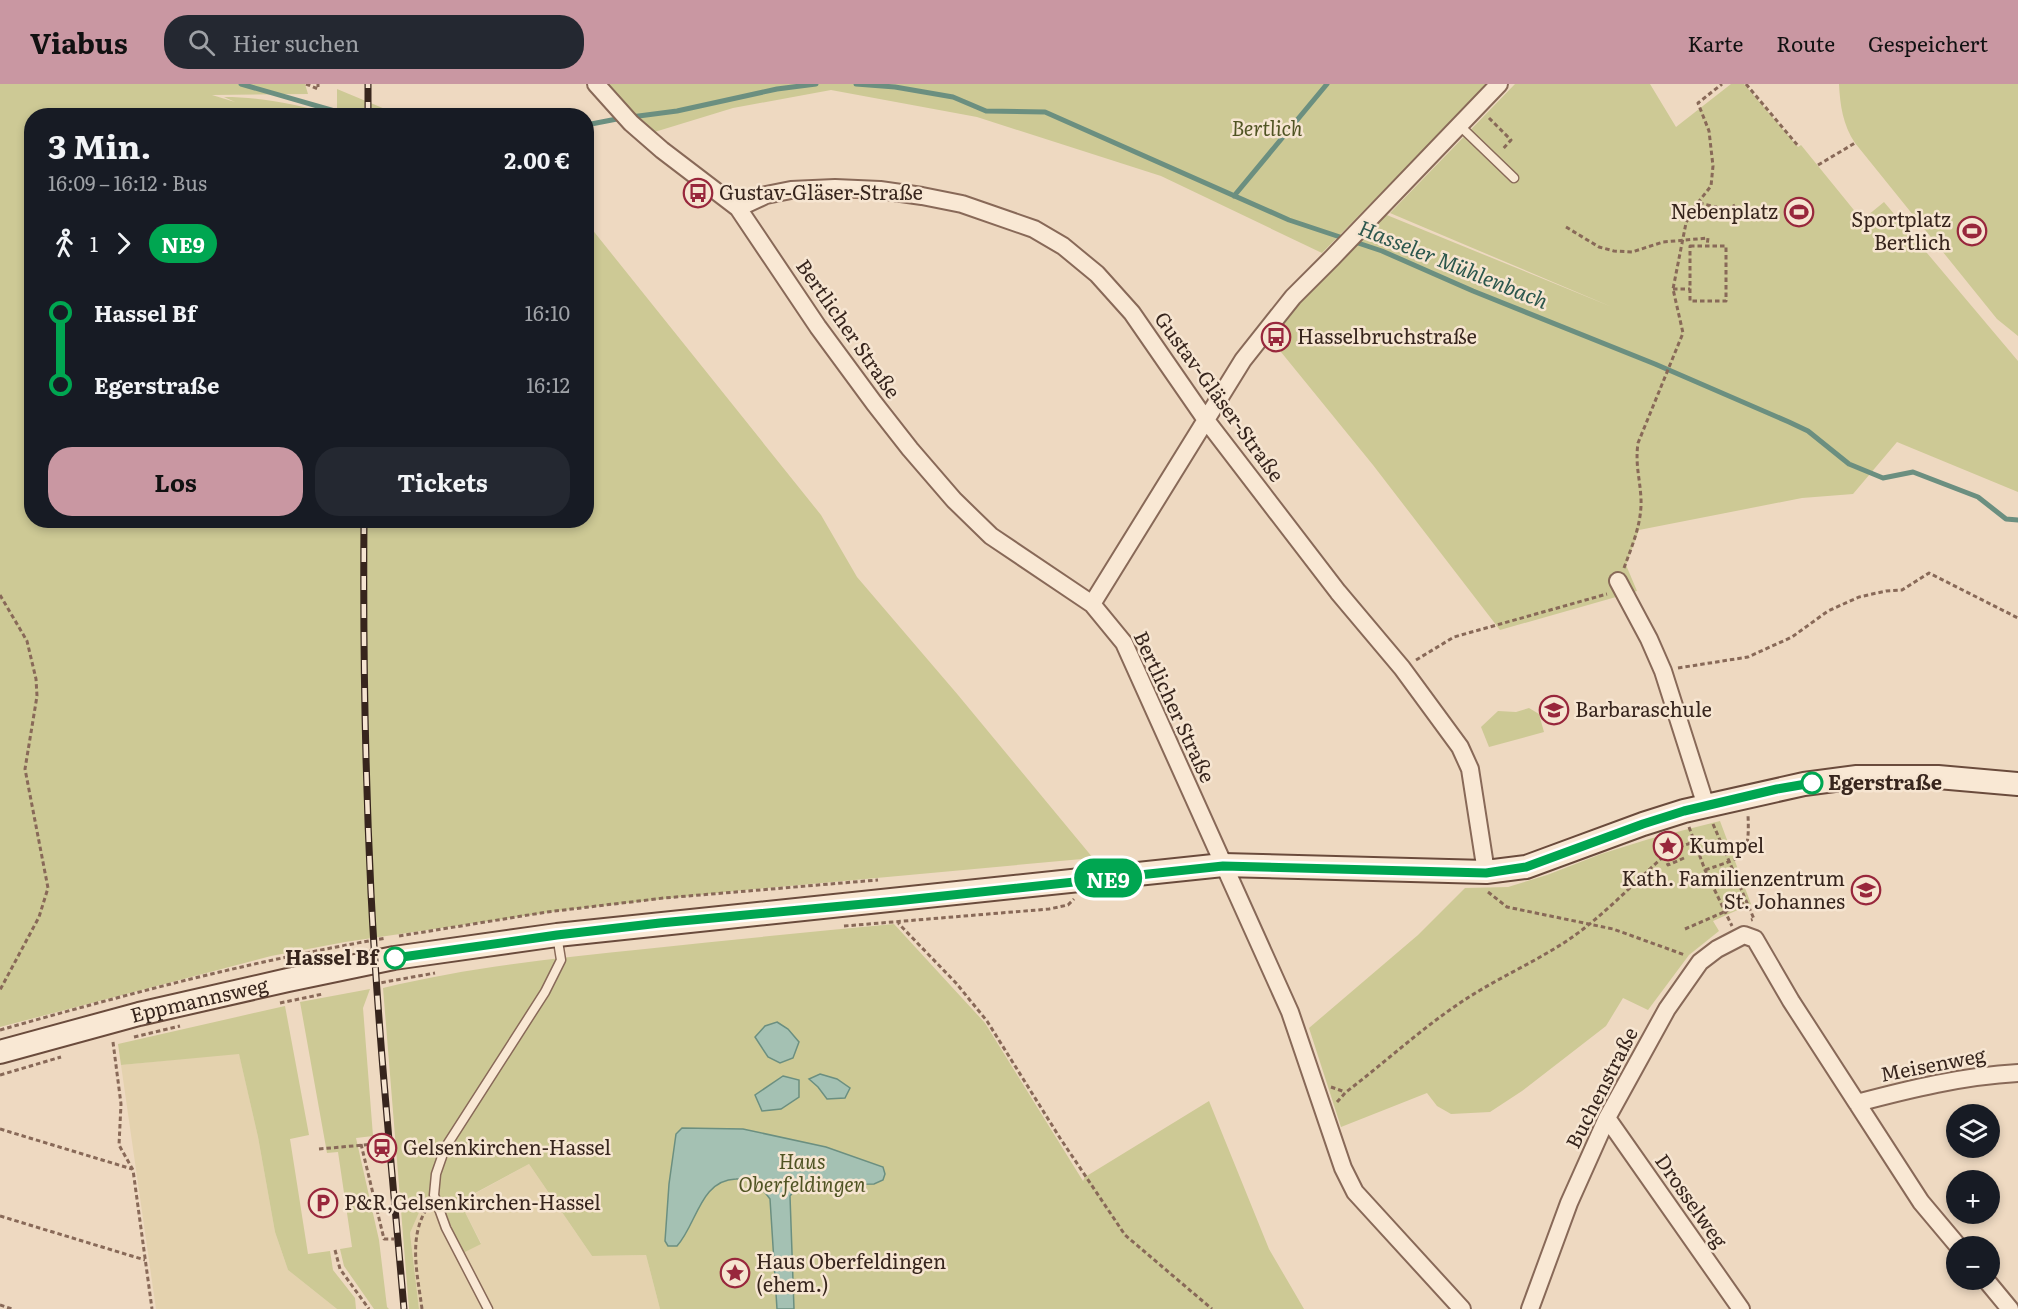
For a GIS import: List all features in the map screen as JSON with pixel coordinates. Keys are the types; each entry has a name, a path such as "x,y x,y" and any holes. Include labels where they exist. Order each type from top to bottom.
{"street":[{"name":"Bertlicher Straße","path":"596,84 631,123 738,208 818,327 874,403 954,500 991,536 1092,604 1124,643 1290,1012 1344,1168 1355,1192 1462,1309"},
{"path":"1092,604 1243,360 1264,331 1293,297 1499,84"},
{"name":"Gustav-Gläser-Straße","path":"738,208 766,195 791,190 835,188 880,190 963,204 1034,229 1063,246 1097,274 1132,312 1206,420 1338,592 1402,668 1461,747 1470,769 1482,873"},
{"path":"1620,585 1663,671 1704,816"},
{"name":"Eppmannsweg","path":"0,1052 139,1014 300,977 394,958 557,935 681,921 897,911 1223,866 1482,873 1526,867 1643,824 1704,816 1777,789 1857,777 1938,777 2018,784"},
{"path":"1734,934 1755,939 1791,1001 1921,1202 1950,1236"},
{"name":"Buchenstraße","path":"1530,1309 1569,1203 1607,1118 1667,1009 1700,962 1734,934"},
{"name":"Meisenweg","path":"1857,1103 1950,1080 2018,1073"},
{"name":"Drosselweg","path":"1607,1118 1741,1309"},
{"path":"1994,1290 2010,1309"}],"lane":[{"path":"1459,125 1514,178"},
{"path":"488,1309 446,1228 434,1195 436,1174 445,1148 556,972 561,960 557,935"}],"path":[{"path":"306,84 318,89 318,84"},
{"path":"1402,668 1454,637 1620,585 1640,520 1641,500 1636,461 1638,443 1683,333 1674,289 1682,240 1686,223 1711,186 1713,166 1708,131 1698,103 1722,84"},
{"path":"1746,84 1799,147"},
{"path":"1478,105 1511,140 1494,159"},
{"path":"1818,165 1855,143"},
{"path":"1698,203 1716,207 1723,212 1736,205"},
{"path":"1566,227 1581,238 1614,251 1632,252 1663,242 1708,238 1707,246"},
{"path":"1690,246 1726,246 1726,301 1690,301 1690,289 1690,246"},
{"path":"1674,289 1690,289"},
{"path":"1663,671 1748,657 1792,637 1828,611 1859,597 1902,590 1929,573 2018,618"},
{"path":"0,596 27,641 36,679 37,696 25,769 48,888 39,917 0,990"},
{"path":"1705,870 1738,858 1747,846 1749,835 1747,811"},
{"path":"1704,816 1754,919 1734,934 1705,870 1688,824 1704,816"},
{"path":"1651,834 1668,866 1684,858"},
{"path":"1323,1109 1333,1106 1346,1092 1469,997 1573,936 1673,849 1694,842"},
{"path":"1482,873 1481,886 1507,907 1613,929 1700,962"},
{"path":"837,926 897,911 1049,909 1068,905 1075,898 1065,899"},
{"path":"1685,929 1747,902"},
{"path":"897,911 899,924 956,983 987,1021 1059,1138 1125,1235 1212,1309"},
{"path":"369,984 443,972"},
{"path":"280,1003 325,994"},
{"path":"105,1045 190,1024"},
{"path":"113,1042 121,1104 119,1145 134,1170 152,1309"},
{"path":"0,1075 65,1056"},
{"path":"0,1129 134,1170"},
{"path":"319,1149 386,1143"},
{"path":"361,1144 384,1239 394,1239"},
{"path":"422,1309 415,1244 420,1218 434,1195"},
{"path":"0,1216 145,1260"},
{"path":"335,1250 340,1269 369,1309"},
{"path":"0,1305 12,1309"}],"shaded area":[{"path":"777,1022 788,1029 799,1042 793,1058 780,1063 768,1057 755,1037 765,1026"},
{"path":"239,1053 258,1137 275,1232 288,1270 337,1309 156,1309 121,1065"},
{"path":"820,1074 837,1079 850,1088 845,1098 827,1099 809,1079"},
{"path":"783,1076 799,1080 799,1097 781,1109 762,1111 755,1095"},
{"path":"682,1128 743,1129 826,1147 883,1167 885,1174 883,1180 874,1184 799,1185 790,1196 794,1309 777,1309 770,1199 752,1181 736,1179 724,1181 714,1187 677,1246 668,1246 665,1241 669,1184 676,1134"},
{"path":"529,1164 592,1256 646,1255 660,1309 419,1309 410,1233 424,1200 442,1199 445,1212 463,1253 481,1243 461,1204 465,1199"}],"green space":[{"path":"0,84 305,84 308,94 212,95 235,102 224,97 252,98 307,108 24,108 24,528 594,528 594,232 821,515 857,577 1093,858 735,891 564,910 345,942 271,956 0,1027"},
{"name":"Bertlich","path":"600,84 1488,84 1322,253 1161,176 977,117 831,90 733,108 648,134"},
{"path":"1515,84 1650,84 1676,127 1731,84 1744,84 1798,147 1801,145 1862,220 1884,202 2018,361 2018,492 1897,442 1853,494 1802,498 1639,530 1626,565 1637,591 1500,630 1373,465 1264,331 1377,211 1612,307 1390,213"},
{"name":"Sportplatz Bertlich","path":"1839,84 2018,84 2018,336 1997,319 1855,143 1843,115"},
{"path":"337,89 383,108 337,108"},
{"path":"1529,708 1539,714 1544,732 1489,747 1481,727 1498,711 1516,712"},
{"path":"1720,821 1751,904 1713,921 1719,931 1689,955 1648,1010 1623,998 1606,1026 1522,1091 1490,1112 1451,1114 1437,1106 1427,1093 1341,1127 1309,1028 1418,935 1465,888 1508,887 1649,839"},
{"name":"Haus Oberfeldingen","path":"894,924 985,1023 1083,1181 1085,1177 1209,1101 1269,1249 1304,1309 660,1309 646,1255 592,1256 529,1164 464,1199 461,1204 481,1244 463,1253 445,1212 442,1199 424,1201 410,1233 419,1309 409,1309 383,988 448,974 546,960"},
{"path":"370,989 363,1008 373,1136 356,1138 379,1240 389,1309 374,1309 344,1266 340,1249 352,1247 338,1152 327,1153 300,1002"},
{"path":"285,1006 309,1135 290,1139 308,1254 330,1251 333,1270 355,1298 356,1309 337,1309 288,1270 275,1232 258,1137 239,1054 121,1065 118,1044"}],"waterway":[{"name":"Hasseler Mühlenbach","path":"241,84 324,108"},
{"name":"Hasseler Mühlenbach","path":"631,117 677,111 777,89 816,84"},
{"name":"Hasseler Mühlenbach","path":"856,84 895,87 953,97 986,111 1045,112 1289,220 1382,251 1789,422 1808,431 1849,464 1883,478 1913,472 1978,497 2006,519 2018,520"},
{"path":"1234,196 1327,84"},
{"name":"Hasseler Mühlenbach","path":"594,123 622,118"}],"railway":[{"path":"368,84 368,108"},
{"path":"364,528 365,707 371,893 381,1049 404,1309"}],"bus line":[{"name":"NE9","path":"395,958 660,923 896,901 1223,866 1486,873 1526,867 1684,811 1812,783"}],"place":[{"name":"Gustav-Gläser-Straße","path":"698,193"},
{"name":"Nebenplatz","path":"1799,212"},
{"name":"Sportplatz Bertlich","path":"1972,231"},
{"name":"Hasselbruchstraße","path":"1276,337"},
{"name":"Barbaraschule","path":"1554,710"},
{"name":"Egerstraße","path":"1812,783"},
{"name":"Kumpel","path":"1668,846"},
{"name":"Kath. Familienzentrum St. Johannes","path":"1866,890"},
{"name":"Hassel Bf","path":"395,958"},
{"name":"Gelsenkirchen-Hassel","path":"382,1148"},
{"name":"P&R,Gelsenkirchen-Hassel","path":"323,1203"},
{"name":"Haus Oberfeldingen (ehem.)","path":"735,1273"}]}
